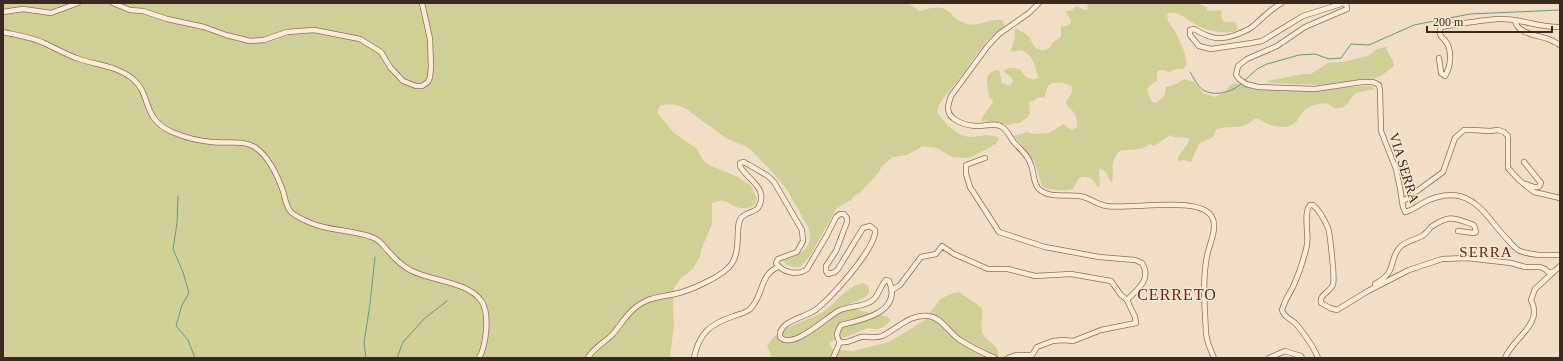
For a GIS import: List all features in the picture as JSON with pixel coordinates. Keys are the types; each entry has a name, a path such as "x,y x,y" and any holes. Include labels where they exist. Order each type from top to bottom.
{"street":[{"path":"3,12 23,9 51,13 78,3"},
{"path":"113,3 130,10 144,11 250,41 264,40 287,32 314,30 360,39 381,52 394,73 403,81 416,86 422,86 428,82 431,67 430,39 422,3"},
{"path":"1039,3 999,34 987,47 951,96 948,105 950,115 954,119 965,124 977,126 995,125 1004,128 1014,143 1028,158 1036,184 1039,189 1046,193 1080,196 1106,206 1187,205 1206,210 1214,221 1207,256 1205,282 1206,334 1214,358"},
{"path":"1282,3 1252,27 1229,37 1208,37 1194,28 1190,30 1190,35 1199,46 1210,49 1262,41 1302,16 1345,3"},
{"name":"VIA SERRA","path":"1345,3 1347,9 1305,27 1277,46 1242,62 1236,70 1236,75 1246,84 1274,88 1309,89 1362,82 1376,83 1379,85 1380,90 1381,131 1396,169 1403,210 1407,212 1431,199 1446,196 1459,196 1476,204 1482,209 1502,235 1519,251 1544,256 1560,255"},
{"path":"1439,58 1441,72 1445,76 1449,70 1450,56 1448,45 1440,37 1439,32 1441,27 1500,19 1549,28 1560,27"},
{"path":"1515,21 1518,28 1560,45"},
{"path":"3,32 42,42 78,59 103,65 124,73 136,82 142,91 152,117 163,127 172,132 194,139 213,142 246,143 257,148 268,160 282,189 288,208 296,216 313,224 373,238 382,243 395,259 412,271 426,277 451,283 475,295 482,301 486,313 485,341 479,358"},
{"path":"1402,202 1443,172 1455,138 1464,130 1490,132 1498,130 1504,132 1508,136 1508,168 1534,192 1560,198"},
{"path":"985,158 966,165 966,174 970,187 999,232 1045,247 1099,257 1135,260 1142,263 1145,268 1146,277 1144,283 1127,300"},
{"path":"588,358 612,335 630,312 639,305 659,296 688,290 722,273 734,260 738,248 739,222 742,216 758,208 762,200 759,189 740,166 740,163 744,162 768,176 774,182 802,230 803,242 801,246 794,254 778,259 776,263 778,267"},
{"path":"1523,183 1534,187 1539,186 1541,183 1524,162"},
{"path":"1318,358 1311,345 1297,326 1283,314 1282,310 1298,276 1307,246 1307,212 1310,205 1313,205 1316,208 1329,230 1334,269 1333,285 1322,295 1320,300 1321,304 1338,310 1343,308 1358,294 1387,276 1401,247 1408,242 1423,236 1441,220 1448,218 1474,225 1476,232 1474,233 1458,230"},
{"path":"694,358 703,334 708,329 723,319 746,312 751,308 757,300 766,275 771,270 778,267 797,273 807,269 836,217 840,214 844,214 847,218 847,222 836,251 826,266 826,271 828,274 835,272 838,269 863,228 870,226 875,230 875,237 851,273 831,296 811,313 782,328 780,337 786,341 791,341 800,337 842,309 871,302 876,297 882,284 886,280 889,281 892,290 891,299 885,307 874,316 841,325 836,335 840,342 845,343 861,337 882,336 913,318 929,316 938,319 960,340 995,358"},
{"path":"892,290 900,285 921,257 924,255 936,254 942,246 954,254 988,269 1008,269 1035,276 1070,274 1111,281 1121,295 1127,300 1136,317 1136,323 1101,330 1073,341 1053,341 1036,347 1032,354 1016,355 1008,358"},
{"path":"1356,297 1409,270 1442,259 1467,258 1502,262 1525,267 1540,267 1548,272 1552,272"},
{"path":"1504,358 1510,348 1529,328 1534,316 1535,306 1532,300 1535,289 1560,266"},
{"path":"833,358 840,342"},
{"path":"1269,358 1285,352 1301,356 1302,358"}],"green space":[{"path":"3,3 908,3 920,11 931,8 944,9 960,21 972,25 993,20 1002,20 1005,26 984,46 942,100 937,112 947,125 962,135 972,137 989,135 999,138 996,144 972,157 952,157 937,148 923,146 907,155 893,157 882,166 879,172 861,192 836,209 813,251 805,262 800,267 793,267 787,265 782,260 800,254 804,251 809,242 809,229 787,190 774,174 749,148 726,138 686,109 673,104 660,106 657,112 674,133 697,149 703,160 709,165 736,176 751,186 757,198 755,205 746,208 738,207 722,201 712,203 712,224 700,256 693,269 682,277 674,288 674,326 670,355 671,358 3,358"},
{"path":"1087,3 1196,3 1207,7 1207,10 1220,10 1222,12 1222,19 1224,22 1235,22 1238,30 1234,32 1217,32 1200,27 1187,18 1176,13 1168,13 1168,21 1176,33 1184,51 1187,65 1183,69 1177,69 1169,72 1159,70 1157,72 1157,81 1148,88 1149,96 1154,103 1165,95 1166,87 1178,83 1184,79 1194,82 1203,93 1215,97 1225,92 1230,85 1235,83 1286,91 1312,91 1361,86 1371,86 1375,89 1356,93 1345,106 1340,108 1335,108 1326,103 1307,108 1296,122 1287,127 1271,125 1257,118 1246,125 1216,130 1213,137 1199,144 1191,162 1183,160 1178,162 1179,156 1187,145 1189,138 1173,137 1172,135 1153,146 1150,144 1143,148 1122,150 1118,152 1113,163 1112,182 1110,181 1106,172 1101,169 1099,170 1100,186 1097,187 1092,179 1084,177 1078,179 1073,189 1053,190 1045,188 1042,186 1034,161 1014,136 1027,132 1032,134 1049,133 1063,124 1072,130 1077,127 1076,116 1068,107 1066,102 1072,92 1072,87 1067,84 1051,83 1047,88 1044,98 1038,97 1034,101 1029,102 1030,113 1027,118 1022,122 1007,125 997,122 983,121 981,119 993,102 989,97 987,80 990,73 999,70 1002,83 1010,86 1013,81 1004,70 1009,68 1020,69 1030,79 1038,78 1035,66 1026,52 1022,50 1011,52 1015,36 1014,31 1016,28 1026,34 1036,48 1041,50 1047,49 1052,43 1061,37 1061,26 1067,26 1071,23 1071,20 1065,12 1072,10 1076,6 1085,10 1088,9"},
{"path":"1386,47 1394,66 1381,76 1373,79 1320,85 1269,83 1267,81 1303,74 1311,74 1328,63 1342,62 1370,55 1377,49"},
{"path":"863,283 869,286 869,293 864,298 846,306 869,313 886,316 891,320 881,328 868,328 835,340 829,343 832,349 853,351 889,342 925,320 940,299 959,292 982,308 982,331 985,337 998,350 998,358 772,358 767,346 778,334 785,329 824,311 846,291"}],"waterway":[{"path":"1244,81 1257,69 1267,64 1299,55 1315,54 1329,59 1341,58 1351,44 1369,45 1414,25 1470,14 1560,10"},
{"path":"1190,72 1199,86 1208,92 1218,93 1229,91 1242,83"},
{"path":"178,196 177,223 173,249 183,272 189,293 182,305 176,326 188,340 195,358"},
{"path":"366,358 364,343 375,257"},
{"path":"397,358 403,342 425,318 447,301"}],"district":[{"name":"SERRA","path":"1486,252"},
{"name":"CERRETO","path":"1177,294"}]}
